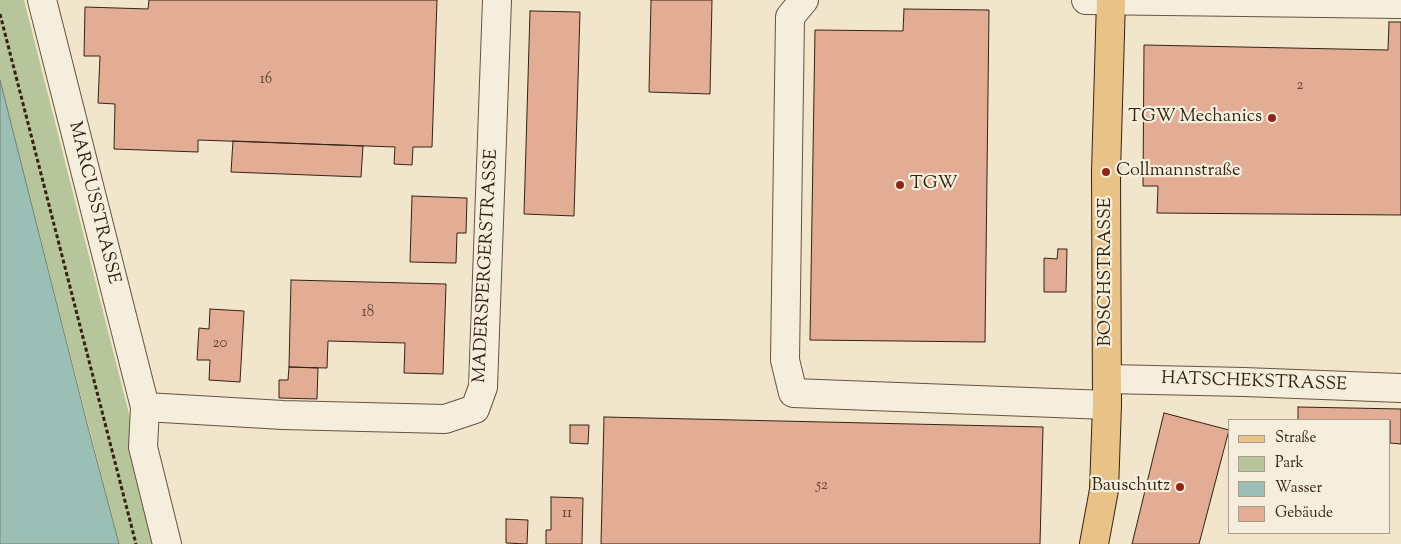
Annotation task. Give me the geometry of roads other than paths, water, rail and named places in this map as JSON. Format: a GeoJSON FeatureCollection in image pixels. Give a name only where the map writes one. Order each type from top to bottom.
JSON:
{"type":"FeatureCollection","features":[{"type":"Feature","properties":{"kind":"main road","name":"BOSCHSTRASSE"},"geometry":{"type":"LineString","coordinates":[[1094,544],[1104,490],[1107,392],[1106,172],[1110,0]]}},
{"type":"Feature","properties":{"kind":"street","name":"MARCUSSTRASSE"},"geometry":{"type":"LineString","coordinates":[[42,0],[145,407],[143,446],[167,544]]}},
{"type":"Feature","properties":{"kind":"street","name":"MADERSPERGERSTRASSE"},"geometry":{"type":"LineString","coordinates":[[145,407],[282,415],[445,419],[475,409],[482,386],[498,0]]}},
{"type":"Feature","properties":{"kind":"street"},"geometry":{"type":"LineString","coordinates":[[804,0],[790,17],[785,360],[793,393],[1107,392]]}},
{"type":"Feature","properties":{"kind":"street"},"geometry":{"type":"LineString","coordinates":[[1086,0],[1401,4]]}},
{"type":"Feature","properties":{"kind":"street","name":"HATSCHEKSTRASSE"},"geometry":{"type":"LineString","coordinates":[[1107,392],[1244,382],[1401,388]]}},
{"type":"Feature","properties":{"kind":"water"},"geometry":{"type":"Polygon","coordinates":[[[0,80],[89,431],[119,544],[0,544],[0,80]]]}},
{"type":"Feature","properties":{"kind":"place","name":"TGW Mechanics"},"geometry":{"type":"Point","coordinates":[1272,118]}},
{"type":"Feature","properties":{"kind":"place","name":"Collmannstraße"},"geometry":{"type":"Point","coordinates":[1106,172]}},
{"type":"Feature","properties":{"kind":"place","name":"TGW"},"geometry":{"type":"Point","coordinates":[900,185]}},
{"type":"Feature","properties":{"kind":"place","name":"Bauschutz"},"geometry":{"type":"Point","coordinates":[1180,487]}}]}
